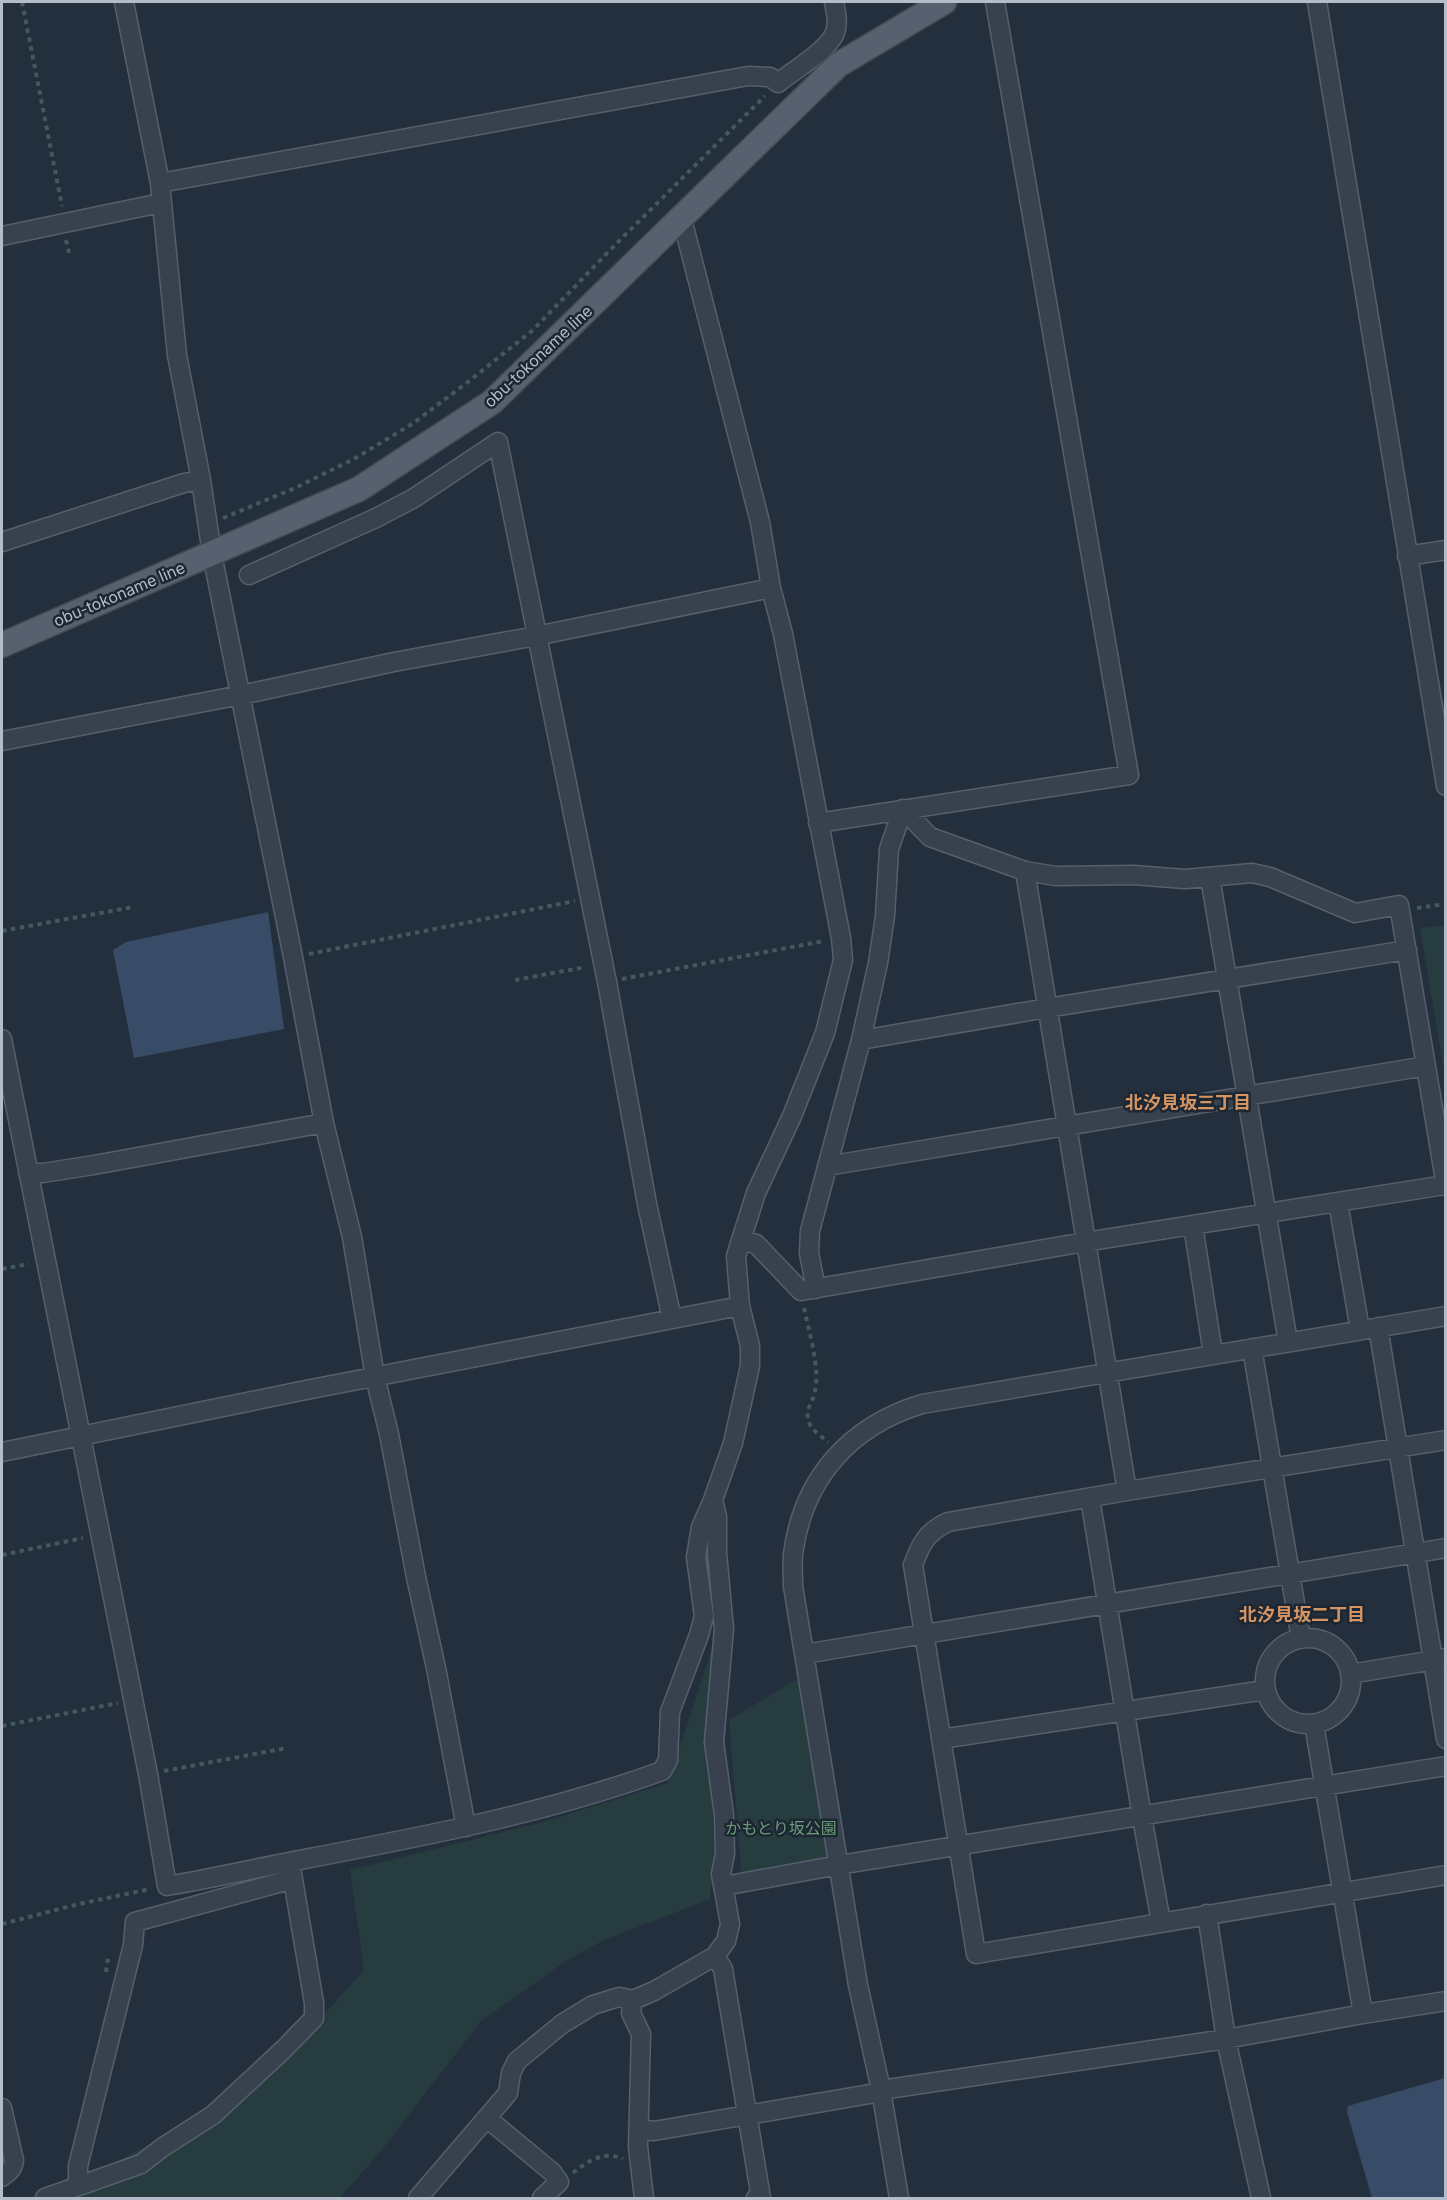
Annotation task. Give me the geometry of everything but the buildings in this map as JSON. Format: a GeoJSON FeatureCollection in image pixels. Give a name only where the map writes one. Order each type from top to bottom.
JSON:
{"type":"FeatureCollection","features":[{"type":"Feature","properties":{"kind":"main road","name":"obu-tokoname line"},"geometry":{"type":"LineString","coordinates":[[2,645],[359,489],[492,402],[838,65],[944,2]]}},
{"type":"Feature","properties":{"kind":"street"},"geometry":{"type":"LineString","coordinates":[[124,2],[160,183],[177,355],[201,480],[212,554],[294,957],[324,1123],[352,1237],[375,1377],[436,1668],[466,1827]]}},
{"type":"Feature","properties":{"kind":"street"},"geometry":{"type":"LineString","coordinates":[[160,183],[748,76],[770,77],[778,82],[827,45],[834,34],[837,23],[834,2]]}},
{"type":"Feature","properties":{"kind":"street"},"geometry":{"type":"LineString","coordinates":[[818,823],[1129,775],[995,2]]}},
{"type":"Feature","properties":{"kind":"street"},"geometry":{"type":"LineString","coordinates":[[1317,2],[1446,786]]}},
{"type":"Feature","properties":{"kind":"street"},"geometry":{"type":"LineString","coordinates":[[2,236],[161,203]]}},
{"type":"Feature","properties":{"kind":"street"},"geometry":{"type":"LineString","coordinates":[[78,2185],[78,2166],[133,1945],[135,1922],[360,1850],[539,1810],[650,1776],[662,1771],[668,1760],[670,1712],[704,1616],[696,1557],[701,1527],[733,1443],[750,1366],[750,1347],[740,1306],[736,1256],[756,1193],[792,1116],[825,1033],[843,960],[841,938],[783,634],[771,588],[760,522],[682,219]]}},
{"type":"Feature","properties":{"kind":"street"},"geometry":{"type":"LineString","coordinates":[[249,575],[386,513],[464,467],[498,442],[605,973],[647,1204],[672,1319]]}},
{"type":"Feature","properties":{"kind":"street"},"geometry":{"type":"LineString","coordinates":[[2,542],[184,483],[201,480]]}},
{"type":"Feature","properties":{"kind":"street"},"geometry":{"type":"LineString","coordinates":[[1407,556],[1446,550]]}},
{"type":"Feature","properties":{"kind":"street"},"geometry":{"type":"LineString","coordinates":[[2,741],[771,588]]}},
{"type":"Feature","properties":{"kind":"street"},"geometry":{"type":"LineString","coordinates":[[808,1290],[1085,1242],[1445,1186],[1399,905],[1355,913],[1270,877],[1252,873],[1185,879],[1133,875],[1056,876],[1025,871],[930,837],[903,810]]}},
{"type":"Feature","properties":{"kind":"street"},"geometry":{"type":"LineString","coordinates":[[808,1290],[810,1231],[861,1040],[878,963],[885,916],[889,849],[903,810]]}},
{"type":"Feature","properties":{"kind":"street"},"geometry":{"type":"LineString","coordinates":[[1025,871],[1127,1491]]}},
{"type":"Feature","properties":{"kind":"street"},"geometry":{"type":"LineString","coordinates":[[1210,876],[1288,1342]]}},
{"type":"Feature","properties":{"kind":"street"},"geometry":{"type":"LineString","coordinates":[[861,1040],[1407,950]]}},
{"type":"Feature","properties":{"kind":"street"},"geometry":{"type":"LineString","coordinates":[[2,1039],[7,1095],[28,1173],[148,1774],[167,1886],[292,1871]]}},
{"type":"Feature","properties":{"kind":"street"},"geometry":{"type":"LineString","coordinates":[[827,1166],[1426,1066]]}},
{"type":"Feature","properties":{"kind":"street"},"geometry":{"type":"LineString","coordinates":[[28,1173],[43,1173],[94,1165],[324,1123]]}},
{"type":"Feature","properties":{"kind":"street"},"geometry":{"type":"LineString","coordinates":[[1338,1202],[1397,1448],[1415,1554],[1439,1659],[1446,1739]]}},
{"type":"Feature","properties":{"kind":"street"},"geometry":{"type":"LineString","coordinates":[[1193,1225],[1213,1354]]}},
{"type":"Feature","properties":{"kind":"street"},"geometry":{"type":"LineString","coordinates":[[741,1240],[756,1244],[808,1290]]}},
{"type":"Feature","properties":{"kind":"street"},"geometry":{"type":"LineString","coordinates":[[2,1452],[740,1306]]}},
{"type":"Feature","properties":{"kind":"street"},"geometry":{"type":"LineString","coordinates":[[899,2199],[881,2090],[858,1985],[793,1586],[793,1555],[806,1503],[820,1478],[840,1452],[874,1424],[896,1412],[922,1404],[1106,1371],[1446,1316]]}},
{"type":"Feature","properties":{"kind":"street"},"geometry":{"type":"LineString","coordinates":[[1252,1348],[1301,1639]]}},
{"type":"Feature","properties":{"kind":"street"},"geometry":{"type":"LineString","coordinates":[[1446,1440],[948,1522],[934,1529],[924,1540],[913,1564],[976,1954],[1446,1875]]}},
{"type":"Feature","properties":{"kind":"street"},"geometry":{"type":"LineString","coordinates":[[1090,1498],[1161,1922]]}},
{"type":"Feature","properties":{"kind":"street"},"geometry":{"type":"LineString","coordinates":[[418,2199],[508,2093],[511,2073],[517,2061],[527,2051],[561,2024],[593,2005],[619,1997],[633,2000],[654,1991],[715,1956],[726,1941],[730,1924],[722,1874],[725,1854],[724,1815],[714,1742],[724,1629],[717,1553],[717,1517],[713,1500]]}},
{"type":"Feature","properties":{"kind":"street"},"geometry":{"type":"LineString","coordinates":[[804,1654],[1446,1548]]}},
{"type":"Feature","properties":{"kind":"street"},"geometry":{"type":"LineString","coordinates":[[1301,1639],[1314,1639],[1327,1643],[1346,1661],[1350,1674],[1350,1688],[1346,1701],[1338,1712],[1327,1720],[1314,1724],[1301,1724],[1288,1720],[1270,1702],[1265,1690],[1267,1669],[1276,1652],[1288,1643],[1301,1639]]}},
{"type":"Feature","properties":{"kind":"street"},"geometry":{"type":"LineString","coordinates":[[1350,1674],[1439,1659]]}},
{"type":"Feature","properties":{"kind":"street"},"geometry":{"type":"LineString","coordinates":[[941,1739],[1265,1690]]}},
{"type":"Feature","properties":{"kind":"street"},"geometry":{"type":"LineString","coordinates":[[1314,1724],[1363,2014]]}},
{"type":"Feature","properties":{"kind":"street"},"geometry":{"type":"LineString","coordinates":[[724,1886],[839,1865],[1446,1766]]}},
{"type":"Feature","properties":{"kind":"street"},"geometry":{"type":"LineString","coordinates":[[45,2199],[78,2185],[141,2164],[213,2115],[314,2018],[314,2002],[292,1871]]}},
{"type":"Feature","properties":{"kind":"street"},"geometry":{"type":"LineString","coordinates":[[1207,1914],[1226,2039],[1260,2198]]}},
{"type":"Feature","properties":{"kind":"street"},"geometry":{"type":"LineString","coordinates":[[715,1956],[723,1970],[761,2198],[756,2199]]}},
{"type":"Feature","properties":{"kind":"street"},"geometry":{"type":"LineString","coordinates":[[633,2000],[631,2013],[640,2034],[639,2129],[644,2199]]}},
{"type":"Feature","properties":{"kind":"street"},"geometry":{"type":"LineString","coordinates":[[639,2129],[654,2131],[870,2094],[881,2090],[1226,2039],[1446,2001]]}},
{"type":"Feature","properties":{"kind":"street"},"geometry":{"type":"LineString","coordinates":[[2,2108],[14,2160],[13,2167],[2,2176]]}},
{"type":"Feature","properties":{"kind":"street"},"geometry":{"type":"LineString","coordinates":[[488,2119],[552,2172],[559,2182],[543,2199]]}},
{"type":"Feature","properties":{"kind":"path"},"geometry":{"type":"LineString","coordinates":[[22,2],[70,257]]}},
{"type":"Feature","properties":{"kind":"path"},"geometry":{"type":"LineString","coordinates":[[207,523],[226,518],[354,459],[412,424],[464,385],[533,330],[778,82]]}},
{"type":"Feature","properties":{"kind":"path"},"geometry":{"type":"LineString","coordinates":[[294,957],[590,898]]}},
{"type":"Feature","properties":{"kind":"path"},"geometry":{"type":"LineString","coordinates":[[1400,911],[1446,904]]}},
{"type":"Feature","properties":{"kind":"path"},"geometry":{"type":"LineString","coordinates":[[2,931],[133,907]]}},
{"type":"Feature","properties":{"kind":"path"},"geometry":{"type":"LineString","coordinates":[[515,980],[605,973],[841,938]]}},
{"type":"Feature","properties":{"kind":"path"},"geometry":{"type":"LineString","coordinates":[[2,1269],[45,1261]]}},
{"type":"Feature","properties":{"kind":"path"},"geometry":{"type":"LineString","coordinates":[[808,1290],[816,1370],[815,1391],[808,1406],[807,1417],[810,1426],[840,1452]]}},
{"type":"Feature","properties":{"kind":"path"},"geometry":{"type":"LineString","coordinates":[[2,1555],[99,1534]]}},
{"type":"Feature","properties":{"kind":"path"},"geometry":{"type":"LineString","coordinates":[[2,1726],[133,1700]]}},
{"type":"Feature","properties":{"kind":"path"},"geometry":{"type":"LineString","coordinates":[[148,1774],[287,1748]]}},
{"type":"Feature","properties":{"kind":"path"},"geometry":{"type":"LineString","coordinates":[[2,1924],[79,1904],[167,1886]]}},
{"type":"Feature","properties":{"kind":"path"},"geometry":{"type":"LineString","coordinates":[[559,2182],[567,2181],[569,2176],[582,2165],[608,2155],[640,2165]]}},
{"type":"Feature","properties":{"kind":"green space"},"geometry":{"type":"Polygon","coordinates":[[[1446,925],[1445,1076],[1420,928],[1446,925]]]}},
{"type":"Feature","properties":{"kind":"green space"},"geometry":{"type":"Polygon","coordinates":[[[714,1642],[707,1726],[715,1851],[710,1899],[602,1941],[566,1961],[481,2021],[385,2146],[340,2198],[48,2198],[214,2110],[317,2022],[364,1970],[350,1870],[543,1822],[668,1783],[714,1642]]]}},
{"type":"Feature","properties":{"kind":"green space","name":"かもとり坂公園"},"geometry":{"type":"Polygon","coordinates":[[[801,1677],[830,1863],[742,1880],[729,1720],[801,1677]]]}},
{"type":"Feature","properties":{"kind":"water"},"geometry":{"type":"Polygon","coordinates":[[[268,912],[284,1029],[134,1058],[113,950],[126,942],[268,912]]]}},
{"type":"Feature","properties":{"kind":"water"},"geometry":{"type":"Polygon","coordinates":[[[1445,2078],[1445,2198],[1372,2198],[1347,2112],[1348,2106],[1445,2078]]]}},
{"type":"Feature","properties":{"kind":"district","name":"北汐見坂三丁目"},"geometry":{"type":"Point","coordinates":[1188,1102]}},
{"type":"Feature","properties":{"kind":"district","name":"北汐見坂二丁目"},"geometry":{"type":"Point","coordinates":[1302,1614]}}]}
